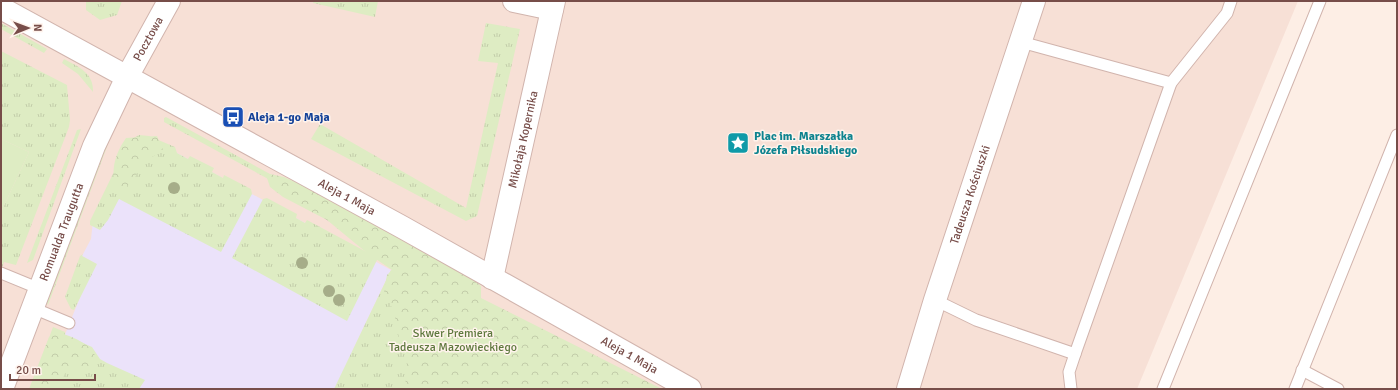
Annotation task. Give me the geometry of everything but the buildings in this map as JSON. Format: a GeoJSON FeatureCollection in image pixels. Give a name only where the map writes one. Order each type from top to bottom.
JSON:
{"type":"FeatureCollection","features":[{"type":"Feature","properties":{"kind":"street","name":"Pocztowa"},"geometry":{"type":"LineString","coordinates":[[127,76],[169,1]]}},
{"type":"Feature","properties":{"kind":"street"},"geometry":{"type":"LineString","coordinates":[[514,1],[553,5]]}},
{"type":"Feature","properties":{"kind":"street","name":"Tadeusza Kościuszki"},"geometry":{"type":"LineString","coordinates":[[908,389],[935,300],[1034,1]]}},
{"type":"Feature","properties":{"kind":"street","name":"Mikołaja Kopernika"},"geometry":{"type":"LineString","coordinates":[[492,278],[553,5]]}},
{"type":"Feature","properties":{"kind":"street","name":"Aleja 1 Maja"},"geometry":{"type":"LineString","coordinates":[[1,8],[127,76],[690,389]]}},
{"type":"Feature","properties":{"kind":"street","name":"Romualda Traugutta"},"geometry":{"type":"LineString","coordinates":[[2,389],[94,146],[127,76]]}},
{"type":"Feature","properties":{"kind":"lane"},"geometry":{"type":"LineString","coordinates":[[1071,389],[1069,372],[1172,83],[1227,13],[1231,1]]}},
{"type":"Feature","properties":{"kind":"lane"},"geometry":{"type":"LineString","coordinates":[[1163,389],[1320,1]]}},
{"type":"Feature","properties":{"kind":"lane"},"geometry":{"type":"LineString","coordinates":[[1021,42],[1172,83]]}},
{"type":"Feature","properties":{"kind":"lane"},"geometry":{"type":"LineString","coordinates":[[1295,389],[1397,135]]}},
{"type":"Feature","properties":{"kind":"lane"},"geometry":{"type":"LineString","coordinates":[[1,273],[69,323]]}},
{"type":"Feature","properties":{"kind":"lane"},"geometry":{"type":"LineString","coordinates":[[935,300],[976,320],[1076,354]]}},
{"type":"Feature","properties":{"kind":"lane"},"geometry":{"type":"LineString","coordinates":[[1302,370],[1338,389]]}},
{"type":"Feature","properties":{"kind":"shaded area"},"geometry":{"type":"Polygon","coordinates":[[[1,1],[1298,1],[1137,389],[1,389],[1,1]]]}},
{"type":"Feature","properties":{"kind":"shaded area"},"geometry":{"type":"Polygon","coordinates":[[[177,153],[391,270],[353,350],[406,389],[43,389],[83,290],[96,264],[82,256],[91,239],[93,221],[101,204],[177,153]]]}},
{"type":"Feature","properties":{"kind":"green space"},"geometry":{"type":"Polygon","coordinates":[[[122,1],[117,15],[100,20],[86,10],[86,2],[122,1]]]}},
{"type":"Feature","properties":{"kind":"green space"},"geometry":{"type":"Polygon","coordinates":[[[314,1],[378,1],[375,17],[313,3],[314,1]]]}},
{"type":"Feature","properties":{"kind":"green space"},"geometry":{"type":"Polygon","coordinates":[[[1,23],[47,49],[44,53],[1,29],[1,23]]]}},
{"type":"Feature","properties":{"kind":"green space"},"geometry":{"type":"Polygon","coordinates":[[[486,23],[520,29],[477,216],[466,221],[311,139],[320,124],[466,208],[498,63],[478,61],[486,23]]]}},
{"type":"Feature","properties":{"kind":"green space"},"geometry":{"type":"Polygon","coordinates":[[[1,51],[67,85],[70,120],[69,127],[16,265],[4,262],[1,271],[1,212],[29,152],[1,139],[1,51]]]}},
{"type":"Feature","properties":{"kind":"green space"},"geometry":{"type":"Polygon","coordinates":[[[64,59],[80,68],[88,75],[93,85],[93,92],[78,74],[62,63],[64,59]]]}},
{"type":"Feature","properties":{"kind":"green space"},"geometry":{"type":"Polygon","coordinates":[[[166,117],[378,233],[380,240],[164,122],[164,118],[166,117]]]}},
{"type":"Feature","properties":{"kind":"green space"},"geometry":{"type":"Polygon","coordinates":[[[81,129],[33,260],[27,263],[77,130],[81,129]]]}},
{"type":"Feature","properties":{"kind":"green space"},"geometry":{"type":"Polygon","coordinates":[[[139,135],[149,136],[175,147],[177,153],[188,159],[190,156],[214,168],[212,172],[223,178],[224,175],[251,189],[252,194],[221,252],[119,199],[108,220],[100,230],[90,225],[90,221],[129,141],[139,135]]]}},
{"type":"Feature","properties":{"kind":"green space"},"geometry":{"type":"Polygon","coordinates":[[[111,136],[48,305],[46,301],[107,137],[111,136]]]}},
{"type":"Feature","properties":{"kind":"green space"},"geometry":{"type":"Polygon","coordinates":[[[157,136],[163,150],[141,164],[135,177],[126,188],[116,186],[114,180],[115,161],[119,149],[126,138],[157,136]]]}},
{"type":"Feature","properties":{"kind":"green space"},"geometry":{"type":"Polygon","coordinates":[[[1,139],[29,152],[1,212],[1,139]]]}},
{"type":"Feature","properties":{"kind":"green space","name":"Skwer Premiera Tadeusza Mazowieckiego"},"geometry":{"type":"Polygon","coordinates":[[[270,174],[284,177],[323,194],[446,258],[481,286],[481,298],[662,389],[405,389],[407,359],[399,338],[394,312],[384,291],[387,275],[392,270],[367,253],[327,220],[283,197],[270,187],[267,178],[270,174]]]}},
{"type":"Feature","properties":{"kind":"green space"},"geometry":{"type":"Polygon","coordinates":[[[267,198],[297,214],[296,218],[305,223],[307,220],[378,258],[347,321],[232,258],[263,199],[267,198]]]}},
{"type":"Feature","properties":{"kind":"green space"},"geometry":{"type":"Polygon","coordinates":[[[83,254],[82,256],[97,264],[74,310],[71,309],[65,297],[80,256],[83,254]]]}},
{"type":"Feature","properties":{"kind":"green space"},"geometry":{"type":"Polygon","coordinates":[[[391,270],[460,301],[406,389],[334,389],[391,270]]]}},
{"type":"Feature","properties":{"kind":"green space"},"geometry":{"type":"Polygon","coordinates":[[[53,327],[65,332],[65,335],[92,347],[100,359],[145,380],[139,389],[30,389],[53,327]]]}},
{"type":"Feature","properties":{"kind":"green space"},"geometry":{"type":"Polygon","coordinates":[[[61,333],[82,342],[95,354],[97,360],[89,372],[79,368],[67,369],[58,389],[29,389],[49,337],[61,333]]]}},
{"type":"Feature","properties":{"kind":"place","name":"Aleja 1-go Maja"},"geometry":{"type":"Point","coordinates":[233,117]}},
{"type":"Feature","properties":{"kind":"place","name":"Plac im. Marszałka Józefa Piłsudskiego"},"geometry":{"type":"Point","coordinates":[738,143]}}]}
